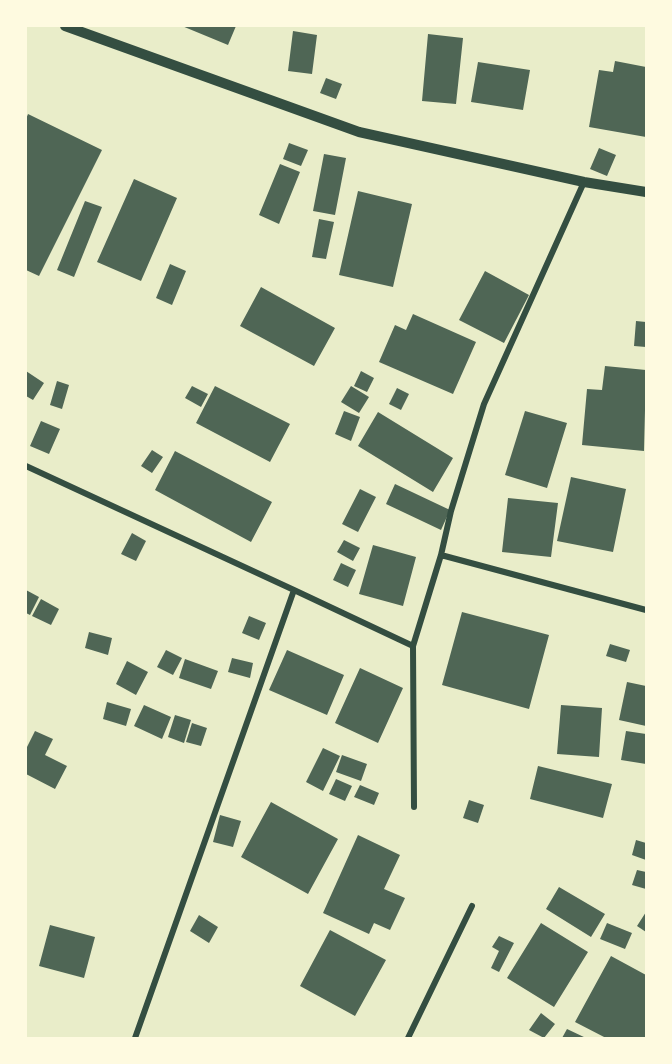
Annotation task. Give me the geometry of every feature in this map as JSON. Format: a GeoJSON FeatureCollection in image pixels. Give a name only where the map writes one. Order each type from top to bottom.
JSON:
{"type":"FeatureCollection","features":[{"type":"Feature","properties":{"kind":"street"},"geometry":{"type":"LineString","coordinates":[[65,26],[359,132],[584,182],[646,192]]}},
{"type":"Feature","properties":{"kind":"street"},"geometry":{"type":"LineString","coordinates":[[414,807],[412,646],[441,555],[451,511],[484,404],[584,182]]}},
{"type":"Feature","properties":{"kind":"street"},"geometry":{"type":"LineString","coordinates":[[26,466],[412,646]]}},
{"type":"Feature","properties":{"kind":"street"},"geometry":{"type":"LineString","coordinates":[[441,555],[646,610]]}},
{"type":"Feature","properties":{"kind":"street"},"geometry":{"type":"LineString","coordinates":[[135,1038],[294,590]]}},
{"type":"Feature","properties":{"kind":"street"},"geometry":{"type":"LineString","coordinates":[[408,1038],[472,906]]}},
{"type":"Feature","properties":{"kind":"building"},"geometry":{"type":"Polygon","coordinates":[[[182,26],[236,26],[228,45],[182,26]]]}},
{"type":"Feature","properties":{"kind":"building"},"geometry":{"type":"Polygon","coordinates":[[[293,31],[317,35],[312,74],[288,71],[293,31]]]}},
{"type":"Feature","properties":{"kind":"building"},"geometry":{"type":"Polygon","coordinates":[[[428,34],[463,38],[456,104],[422,101],[428,34]]]}},
{"type":"Feature","properties":{"kind":"building"},"geometry":{"type":"Polygon","coordinates":[[[615,61],[646,67],[646,137],[589,127],[599,70],[613,72],[615,61]]]}},
{"type":"Feature","properties":{"kind":"building"},"geometry":{"type":"Polygon","coordinates":[[[478,62],[530,70],[523,110],[471,102],[478,62]]]}},
{"type":"Feature","properties":{"kind":"building"},"geometry":{"type":"Polygon","coordinates":[[[326,78],[342,84],[336,99],[320,93],[326,78]]]}},
{"type":"Feature","properties":{"kind":"building"},"geometry":{"type":"Polygon","coordinates":[[[28,114],[102,150],[39,276],[26,270],[26,119],[28,114]]]}},
{"type":"Feature","properties":{"kind":"building"},"geometry":{"type":"Polygon","coordinates":[[[289,143],[308,150],[301,166],[283,159],[289,143]]]}},
{"type":"Feature","properties":{"kind":"building"},"geometry":{"type":"Polygon","coordinates":[[[599,148],[616,155],[607,176],[590,169],[599,148]]]}},
{"type":"Feature","properties":{"kind":"building"},"geometry":{"type":"Polygon","coordinates":[[[324,154],[346,158],[335,215],[313,211],[324,154]]]}},
{"type":"Feature","properties":{"kind":"building"},"geometry":{"type":"Polygon","coordinates":[[[280,164],[300,172],[279,224],[259,215],[280,164]]]}},
{"type":"Feature","properties":{"kind":"building"},"geometry":{"type":"Polygon","coordinates":[[[134,179],[177,198],[141,281],[97,262],[134,179]]]}},
{"type":"Feature","properties":{"kind":"building"},"geometry":{"type":"Polygon","coordinates":[[[358,191],[412,204],[393,287],[339,275],[358,191]]]}},
{"type":"Feature","properties":{"kind":"building"},"geometry":{"type":"Polygon","coordinates":[[[85,201],[102,207],[74,277],[57,270],[85,201]]]}},
{"type":"Feature","properties":{"kind":"building"},"geometry":{"type":"Polygon","coordinates":[[[319,219],[334,222],[326,259],[312,257],[319,219]]]}},
{"type":"Feature","properties":{"kind":"building"},"geometry":{"type":"Polygon","coordinates":[[[170,264],[186,271],[172,305],[156,298],[170,264]]]}},
{"type":"Feature","properties":{"kind":"building"},"geometry":{"type":"Polygon","coordinates":[[[485,271],[529,295],[504,343],[459,320],[485,271]]]}},
{"type":"Feature","properties":{"kind":"building"},"geometry":{"type":"Polygon","coordinates":[[[261,287],[335,328],[314,366],[240,326],[261,287]]]}},
{"type":"Feature","properties":{"kind":"building"},"geometry":{"type":"Polygon","coordinates":[[[413,314],[476,342],[453,394],[379,362],[395,325],[406,330],[413,314]]]}},
{"type":"Feature","properties":{"kind":"building"},"geometry":{"type":"Polygon","coordinates":[[[636,321],[646,322],[646,347],[634,346],[636,321]]]}},
{"type":"Feature","properties":{"kind":"building"},"geometry":{"type":"Polygon","coordinates":[[[605,366],[646,370],[644,451],[582,445],[587,389],[602,390],[605,366]]]}},
{"type":"Feature","properties":{"kind":"building"},"geometry":{"type":"Polygon","coordinates":[[[26,371],[44,383],[33,400],[26,396],[26,371]]]}},
{"type":"Feature","properties":{"kind":"building"},"geometry":{"type":"Polygon","coordinates":[[[361,371],[374,378],[367,392],[354,386],[361,371]]]}},
{"type":"Feature","properties":{"kind":"building"},"geometry":{"type":"Polygon","coordinates":[[[57,381],[69,385],[62,409],[50,405],[57,381]]]}},
{"type":"Feature","properties":{"kind":"building"},"geometry":{"type":"Polygon","coordinates":[[[192,386],[208,394],[201,407],[185,398],[192,386]]]}},
{"type":"Feature","properties":{"kind":"building"},"geometry":{"type":"Polygon","coordinates":[[[215,386],[290,424],[270,462],[196,423],[215,386]]]}},
{"type":"Feature","properties":{"kind":"building"},"geometry":{"type":"Polygon","coordinates":[[[351,386],[369,397],[359,413],[341,402],[351,386]]]}},
{"type":"Feature","properties":{"kind":"building"},"geometry":{"type":"Polygon","coordinates":[[[397,388],[409,394],[401,410],[389,404],[397,388]]]}},
{"type":"Feature","properties":{"kind":"building"},"geometry":{"type":"Polygon","coordinates":[[[344,411],[360,417],[351,441],[335,434],[344,411]]]}},
{"type":"Feature","properties":{"kind":"building"},"geometry":{"type":"Polygon","coordinates":[[[525,411],[567,423],[547,488],[505,475],[525,411]]]}},
{"type":"Feature","properties":{"kind":"building"},"geometry":{"type":"Polygon","coordinates":[[[378,412],[453,458],[433,492],[358,446],[378,412]]]}},
{"type":"Feature","properties":{"kind":"building"},"geometry":{"type":"Polygon","coordinates":[[[41,421],[60,429],[49,454],[30,446],[41,421]]]}},
{"type":"Feature","properties":{"kind":"building"},"geometry":{"type":"Polygon","coordinates":[[[152,450],[163,457],[152,473],[141,466],[152,450]]]}},
{"type":"Feature","properties":{"kind":"building"},"geometry":{"type":"Polygon","coordinates":[[[175,451],[272,502],[251,542],[155,490],[175,451]]]}},
{"type":"Feature","properties":{"kind":"building"},"geometry":{"type":"Polygon","coordinates":[[[571,477],[626,489],[613,552],[557,541],[571,477]]]}},
{"type":"Feature","properties":{"kind":"building"},"geometry":{"type":"Polygon","coordinates":[[[395,484],[450,510],[441,530],[386,504],[395,484]]]}},
{"type":"Feature","properties":{"kind":"building"},"geometry":{"type":"Polygon","coordinates":[[[360,489],[376,497],[358,532],[342,524],[360,489]]]}},
{"type":"Feature","properties":{"kind":"building"},"geometry":{"type":"Polygon","coordinates":[[[508,498],[558,503],[551,557],[502,552],[508,498]]]}},
{"type":"Feature","properties":{"kind":"building"},"geometry":{"type":"Polygon","coordinates":[[[132,533],[146,541],[136,561],[121,554],[132,533]]]}},
{"type":"Feature","properties":{"kind":"building"},"geometry":{"type":"Polygon","coordinates":[[[344,540],[360,548],[353,561],[337,552],[344,540]]]}},
{"type":"Feature","properties":{"kind":"building"},"geometry":{"type":"Polygon","coordinates":[[[373,545],[416,557],[403,606],[359,594],[373,545]]]}},
{"type":"Feature","properties":{"kind":"building"},"geometry":{"type":"Polygon","coordinates":[[[341,563],[356,570],[348,587],[333,580],[341,563]]]}},
{"type":"Feature","properties":{"kind":"building"},"geometry":{"type":"Polygon","coordinates":[[[26,590],[39,597],[30,615],[26,613],[26,590]]]}},
{"type":"Feature","properties":{"kind":"building"},"geometry":{"type":"Polygon","coordinates":[[[41,599],[59,609],[51,625],[32,616],[41,599]]]}},
{"type":"Feature","properties":{"kind":"building"},"geometry":{"type":"Polygon","coordinates":[[[462,612],[549,635],[529,709],[442,685],[462,612]]]}},
{"type":"Feature","properties":{"kind":"building"},"geometry":{"type":"Polygon","coordinates":[[[249,616],[266,623],[259,640],[242,633],[249,616]]]}},
{"type":"Feature","properties":{"kind":"building"},"geometry":{"type":"Polygon","coordinates":[[[89,632],[112,638],[108,655],[85,648],[89,632]]]}},
{"type":"Feature","properties":{"kind":"building"},"geometry":{"type":"Polygon","coordinates":[[[610,644],[630,650],[626,662],[606,656],[610,644]]]}},
{"type":"Feature","properties":{"kind":"building"},"geometry":{"type":"Polygon","coordinates":[[[166,650],[182,658],[173,675],[157,667],[166,650]]]}},
{"type":"Feature","properties":{"kind":"building"},"geometry":{"type":"Polygon","coordinates":[[[287,650],[344,675],[327,715],[269,690],[287,650]]]}},
{"type":"Feature","properties":{"kind":"building"},"geometry":{"type":"Polygon","coordinates":[[[232,658],[253,663],[250,678],[228,672],[232,658]]]}},
{"type":"Feature","properties":{"kind":"building"},"geometry":{"type":"Polygon","coordinates":[[[185,659],[218,671],[211,689],[179,678],[185,659]]]}},
{"type":"Feature","properties":{"kind":"building"},"geometry":{"type":"Polygon","coordinates":[[[127,661],[148,672],[136,695],[116,684],[127,661]]]}},
{"type":"Feature","properties":{"kind":"building"},"geometry":{"type":"Polygon","coordinates":[[[360,668],[403,688],[378,743],[335,723],[360,668]]]}},
{"type":"Feature","properties":{"kind":"building"},"geometry":{"type":"Polygon","coordinates":[[[627,682],[646,686],[646,726],[619,720],[627,682]]]}},
{"type":"Feature","properties":{"kind":"building"},"geometry":{"type":"Polygon","coordinates":[[[107,702],[131,709],[126,726],[103,719],[107,702]]]}},
{"type":"Feature","properties":{"kind":"building"},"geometry":{"type":"Polygon","coordinates":[[[144,705],[171,717],[162,739],[134,726],[144,705]]]}},
{"type":"Feature","properties":{"kind":"building"},"geometry":{"type":"Polygon","coordinates":[[[561,705],[602,708],[599,757],[557,754],[561,705]]]}},
{"type":"Feature","properties":{"kind":"building"},"geometry":{"type":"Polygon","coordinates":[[[175,715],[191,720],[184,743],[168,737],[175,715]]]}},
{"type":"Feature","properties":{"kind":"building"},"geometry":{"type":"Polygon","coordinates":[[[192,723],[207,728],[201,746],[186,742],[192,723]]]}},
{"type":"Feature","properties":{"kind":"building"},"geometry":{"type":"Polygon","coordinates":[[[35,731],[53,739],[45,755],[67,766],[55,789],[26,774],[26,749],[35,731]]]}},
{"type":"Feature","properties":{"kind":"building"},"geometry":{"type":"Polygon","coordinates":[[[626,731],[646,734],[646,764],[621,760],[626,731]]]}},
{"type":"Feature","properties":{"kind":"building"},"geometry":{"type":"Polygon","coordinates":[[[323,748],[340,756],[323,791],[306,782],[323,748]]]}},
{"type":"Feature","properties":{"kind":"building"},"geometry":{"type":"Polygon","coordinates":[[[342,755],[367,764],[361,781],[336,772],[342,755]]]}},
{"type":"Feature","properties":{"kind":"building"},"geometry":{"type":"Polygon","coordinates":[[[538,766],[612,784],[603,818],[530,799],[538,766]]]}},
{"type":"Feature","properties":{"kind":"building"},"geometry":{"type":"Polygon","coordinates":[[[336,779],[352,786],[345,801],[329,794],[336,779]]]}},
{"type":"Feature","properties":{"kind":"building"},"geometry":{"type":"Polygon","coordinates":[[[360,785],[379,793],[374,805],[354,797],[360,785]]]}},
{"type":"Feature","properties":{"kind":"building"},"geometry":{"type":"Polygon","coordinates":[[[469,800],[484,805],[478,823],[463,818],[469,800]]]}},
{"type":"Feature","properties":{"kind":"building"},"geometry":{"type":"Polygon","coordinates":[[[271,802],[338,839],[308,894],[241,857],[271,802]]]}},
{"type":"Feature","properties":{"kind":"building"},"geometry":{"type":"Polygon","coordinates":[[[220,815],[241,821],[233,847],[213,842],[220,815]]]}},
{"type":"Feature","properties":{"kind":"building"},"geometry":{"type":"Polygon","coordinates":[[[358,835],[400,855],[384,889],[405,898],[390,930],[374,923],[369,934],[323,913],[358,835]]]}},
{"type":"Feature","properties":{"kind":"building"},"geometry":{"type":"Polygon","coordinates":[[[636,840],[646,843],[646,860],[632,855],[636,840]]]}},
{"type":"Feature","properties":{"kind":"building"},"geometry":{"type":"Polygon","coordinates":[[[637,870],[646,872],[646,889],[632,885],[637,870]]]}},
{"type":"Feature","properties":{"kind":"building"},"geometry":{"type":"Polygon","coordinates":[[[559,887],[605,914],[591,937],[546,909],[559,887]]]}},
{"type":"Feature","properties":{"kind":"building"},"geometry":{"type":"Polygon","coordinates":[[[646,912],[646,932],[637,926],[646,912]]]}},
{"type":"Feature","properties":{"kind":"building"},"geometry":{"type":"Polygon","coordinates":[[[199,915],[218,927],[209,943],[190,931],[199,915]]]}},
{"type":"Feature","properties":{"kind":"building"},"geometry":{"type":"Polygon","coordinates":[[[541,923],[588,952],[554,1007],[507,978],[541,923]]]}},
{"type":"Feature","properties":{"kind":"building"},"geometry":{"type":"Polygon","coordinates":[[[607,923],[632,933],[625,949],[600,939],[607,923]]]}},
{"type":"Feature","properties":{"kind":"building"},"geometry":{"type":"Polygon","coordinates":[[[50,925],[95,937],[84,978],[39,966],[50,925]]]}},
{"type":"Feature","properties":{"kind":"building"},"geometry":{"type":"Polygon","coordinates":[[[330,930],[386,960],[355,1016],[300,986],[330,930]]]}},
{"type":"Feature","properties":{"kind":"building"},"geometry":{"type":"Polygon","coordinates":[[[499,936],[514,943],[499,972],[491,968],[499,951],[492,947],[499,936]]]}},
{"type":"Feature","properties":{"kind":"building"},"geometry":{"type":"Polygon","coordinates":[[[611,956],[646,975],[646,1038],[606,1038],[575,1022],[611,956]]]}},
{"type":"Feature","properties":{"kind":"building"},"geometry":{"type":"Polygon","coordinates":[[[541,1013],[555,1024],[544,1038],[529,1030],[541,1013]]]}},
{"type":"Feature","properties":{"kind":"building"},"geometry":{"type":"Polygon","coordinates":[[[567,1029],[586,1038],[562,1038],[567,1029]]]}}]}
